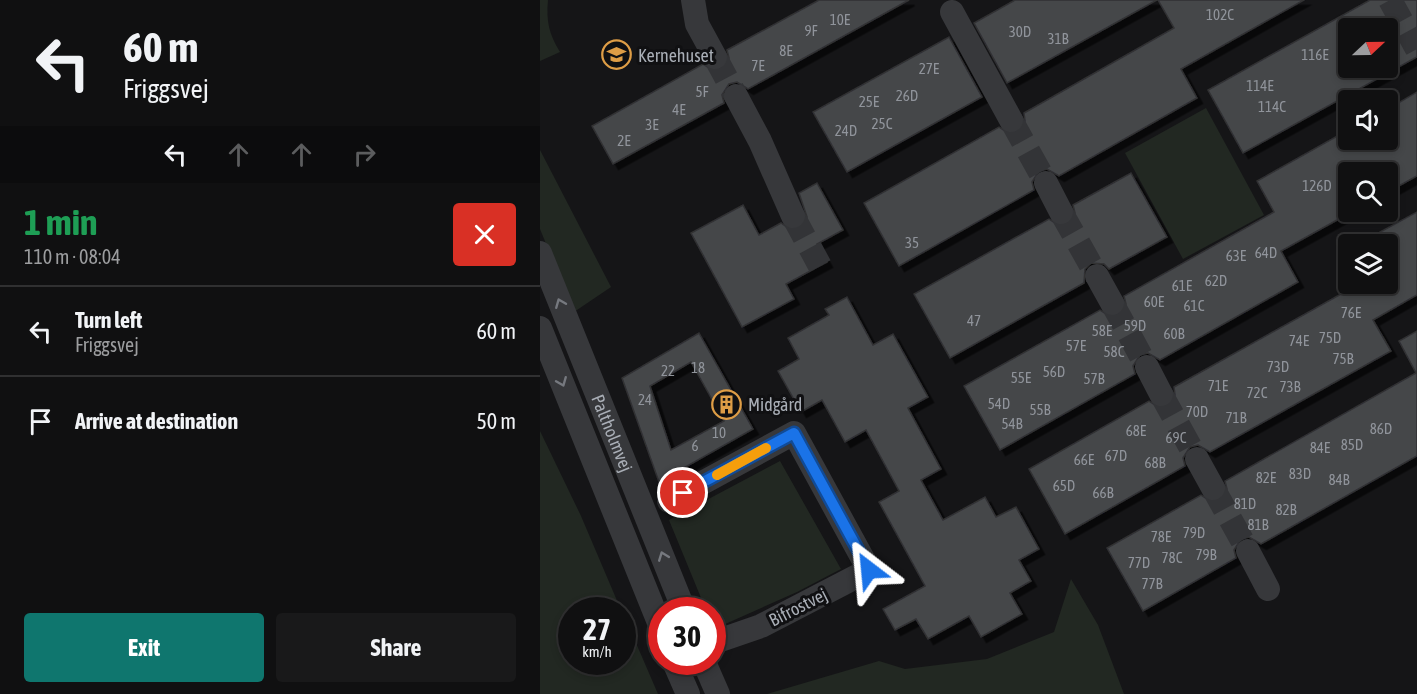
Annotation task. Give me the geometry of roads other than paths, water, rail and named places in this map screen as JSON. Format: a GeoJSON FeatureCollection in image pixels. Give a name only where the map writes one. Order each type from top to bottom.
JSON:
{"type":"FeatureCollection","features":[{"type":"Feature","properties":{"kind":"street"},"geometry":{"type":"LineString","coordinates":[[693,0],[697,24],[715,57]]}},
{"type":"Feature","properties":{"kind":"street"},"geometry":{"type":"LineString","coordinates":[[952,12],[1011,120]]}},
{"type":"Feature","properties":{"kind":"street"},"geometry":{"type":"LineString","coordinates":[[736,96],[760,141],[793,216]]}},
{"type":"Feature","properties":{"kind":"street"},"geometry":{"type":"LineString","coordinates":[[1046,183],[1061,212]]}},
{"type":"Feature","properties":{"kind":"street","name":"Paltholmvej"},"geometry":{"type":"LineString","coordinates":[[540,253],[679,597]]}},
{"type":"Feature","properties":{"kind":"street"},"geometry":{"type":"LineString","coordinates":[[1096,276],[1112,303]]}},
{"type":"Feature","properties":{"kind":"street","name":"Paltholmvej"},"geometry":{"type":"LineString","coordinates":[[540,328],[649,597]]}},
{"type":"Feature","properties":{"kind":"street"},"geometry":{"type":"LineString","coordinates":[[1147,368],[1161,394]]}},
{"type":"Feature","properties":{"kind":"street","name":"Bifrostvej"},"geometry":{"type":"LineString","coordinates":[[669,501],[794,433],[869,570],[761,626],[726,638]]}},
{"type":"Feature","properties":{"kind":"street"},"geometry":{"type":"LineString","coordinates":[[1197,459],[1213,488]]}},
{"type":"Feature","properties":{"kind":"street"},"geometry":{"type":"LineString","coordinates":[[1248,551],[1268,589]]}},
{"type":"Feature","properties":{"kind":"street"},"geometry":{"type":"LineString","coordinates":[[680,675],[688,694]]}},
{"type":"Feature","properties":{"kind":"street"},"geometry":{"type":"LineString","coordinates":[[710,675],[718,694]]}},
{"type":"Feature","properties":{"kind":"tunnel"},"geometry":{"type":"LineString","coordinates":[[1390,0],[1417,49]]}},
{"type":"Feature","properties":{"kind":"tunnel"},"geometry":{"type":"LineString","coordinates":[[715,57],[736,96]]}},
{"type":"Feature","properties":{"kind":"tunnel"},"geometry":{"type":"LineString","coordinates":[[1011,120],[1046,183]]}},
{"type":"Feature","properties":{"kind":"tunnel"},"geometry":{"type":"LineString","coordinates":[[1061,212],[1097,276]]}},
{"type":"Feature","properties":{"kind":"tunnel"},"geometry":{"type":"LineString","coordinates":[[793,216],[820,266]]}},
{"type":"Feature","properties":{"kind":"tunnel"},"geometry":{"type":"LineString","coordinates":[[1112,303],[1147,367]]}},
{"type":"Feature","properties":{"kind":"tunnel"},"geometry":{"type":"LineString","coordinates":[[1161,394],[1197,459]]}},
{"type":"Feature","properties":{"kind":"tunnel"},"geometry":{"type":"LineString","coordinates":[[1213,488],[1248,551]]}},
{"type":"Feature","properties":{"kind":"place","name":"Kernehuset"},"geometry":{"type":"Point","coordinates":[617,55]}},
{"type":"Feature","properties":{"kind":"place","name":"Midgård"},"geometry":{"type":"Point","coordinates":[727,404]}}]}
